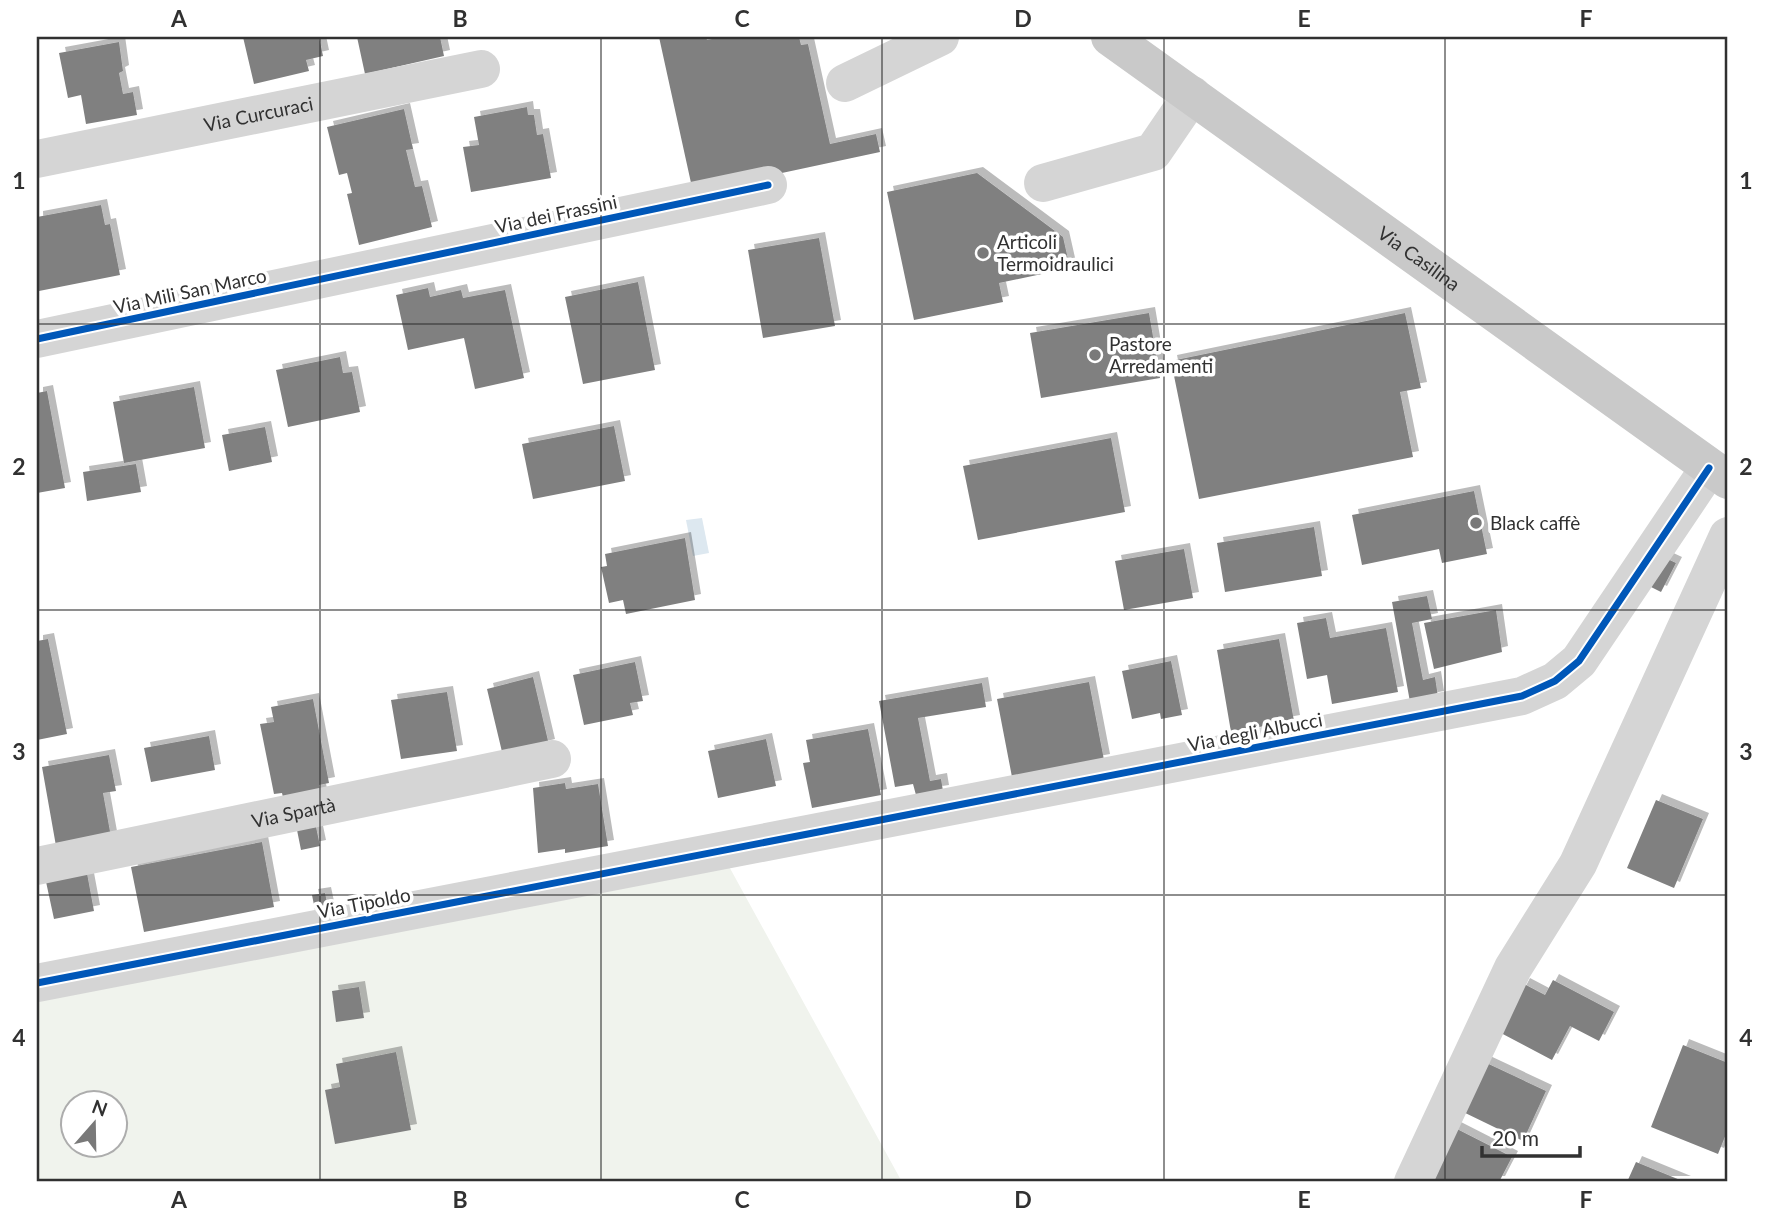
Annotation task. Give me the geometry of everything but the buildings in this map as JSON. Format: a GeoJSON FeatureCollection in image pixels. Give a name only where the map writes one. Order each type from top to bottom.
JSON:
{"type":"FeatureCollection","features":[{"type":"Feature","properties":{"kind":"main road","name":"Via Casilina"},"geometry":{"type":"LineString","coordinates":[[1110,37],[1718,474]]}},
{"type":"Feature","properties":{"kind":"street"},"geometry":{"type":"LineString","coordinates":[[845,83],[940,37]]}},
{"type":"Feature","properties":{"kind":"street","name":"Via Curcuraci"},"geometry":{"type":"LineString","coordinates":[[37,159],[481,69]]}},
{"type":"Feature","properties":{"kind":"street"},"geometry":{"type":"LineString","coordinates":[[1043,183],[1153,152],[1192,95]]}},
{"type":"Feature","properties":{"kind":"street","name":"Via dei Frassini"},"geometry":{"type":"LineString","coordinates":[[350,274],[768,185]]}},
{"type":"Feature","properties":{"kind":"street","name":"Via Mili San Marco"},"geometry":{"type":"LineString","coordinates":[[37,339],[350,274]]}},
{"type":"Feature","properties":{"kind":"street","name":"Via degli Albucci"},"geometry":{"type":"LineString","coordinates":[[698,854],[1532,692],[1565,675],[1579,661],[1718,474]]}},
{"type":"Feature","properties":{"kind":"street"},"geometry":{"type":"LineString","coordinates":[[1413,1182],[1513,968],[1578,864],[1728,536]]}},
{"type":"Feature","properties":{"kind":"street","name":"Via Spartà"},"geometry":{"type":"LineString","coordinates":[[37,866],[552,759]]}},
{"type":"Feature","properties":{"kind":"street","name":"Via Tipoldo"},"geometry":{"type":"LineString","coordinates":[[37,984],[698,854]]}},
{"type":"Feature","properties":{"kind":"shaded area"},"geometry":{"type":"Polygon","coordinates":[[[702,518],[709,553],[693,556],[686,520],[702,518]]]}},
{"type":"Feature","properties":{"kind":"shaded area"},"geometry":{"type":"Polygon","coordinates":[[[720,850],[902,1182],[37,1182],[37,983],[720,850]]]}},
{"type":"Feature","properties":{"kind":"cycle path"},"geometry":{"type":"LineString","coordinates":[[37,339],[768,185]]}},
{"type":"Feature","properties":{"kind":"cycle path"},"geometry":{"type":"LineString","coordinates":[[37,983],[1522,696],[1555,681],[1579,661],[1709,468]]}},
{"type":"Feature","properties":{"kind":"place","name":"Articoli Termoidraulici"},"geometry":{"type":"Point","coordinates":[983,253]}},
{"type":"Feature","properties":{"kind":"place","name":"Pastore Arredamenti"},"geometry":{"type":"Point","coordinates":[1095,355]}},
{"type":"Feature","properties":{"kind":"place","name":"Black caffè"},"geometry":{"type":"Point","coordinates":[1476,523]}}]}
